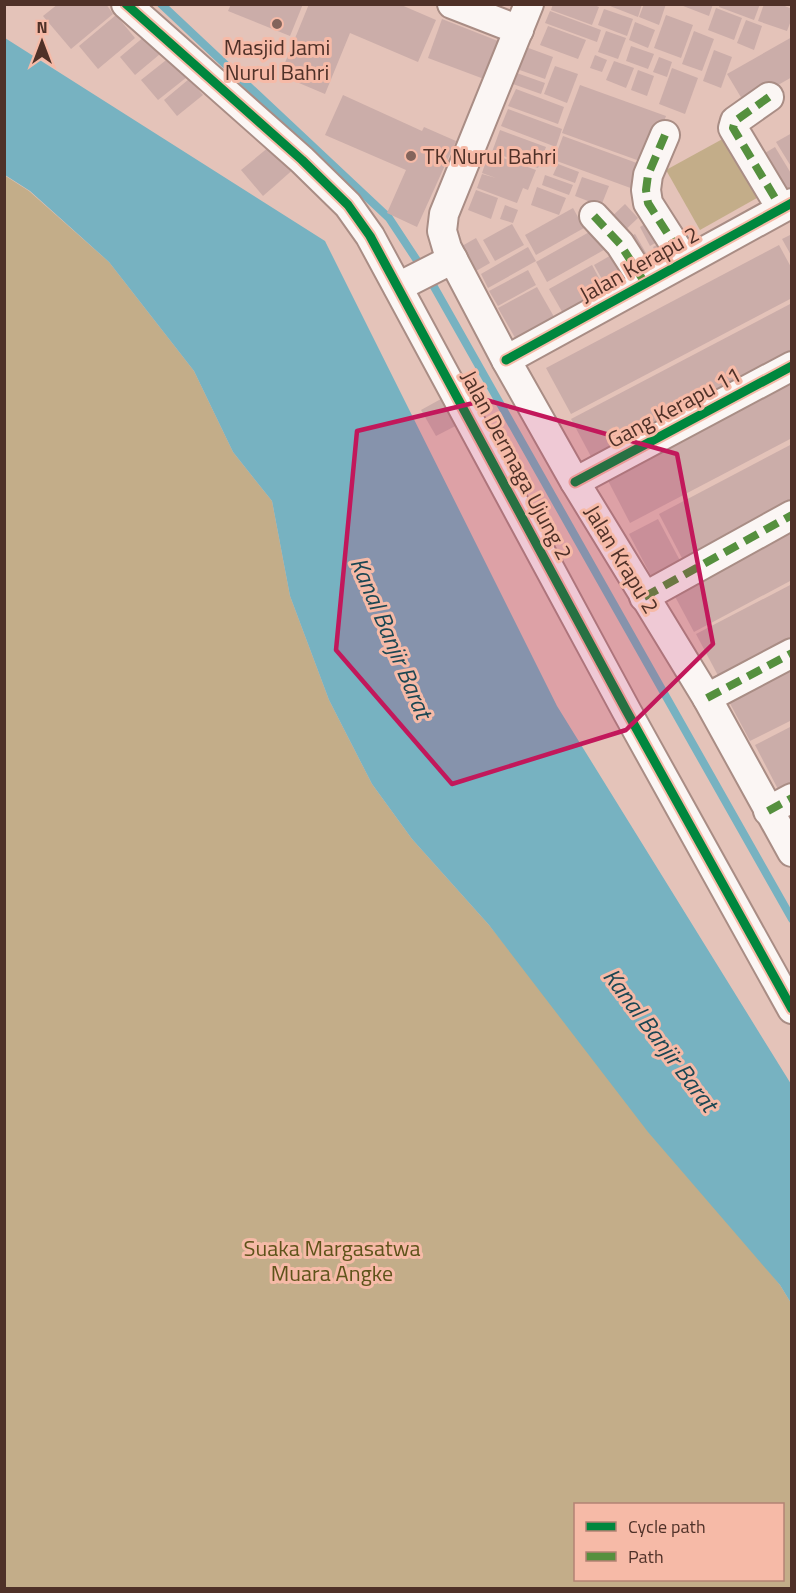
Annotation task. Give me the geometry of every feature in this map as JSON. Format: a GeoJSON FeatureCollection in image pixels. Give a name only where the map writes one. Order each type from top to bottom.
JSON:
{"type":"FeatureCollection","features":[{"type":"Feature","properties":{"kind":"street","name":"Jalan Dermaga Ujung 2"},"geometry":{"type":"LineString","coordinates":[[126,4],[302,160],[348,205],[370,236],[402,285],[626,710],[792,1009]]}},
{"type":"Feature","properties":{"kind":"street"},"geometry":{"type":"LineString","coordinates":[[452,4],[524,17]]}},
{"type":"Feature","properties":{"kind":"street","name":"Jalan Krapu 2"},"geometry":{"type":"LineString","coordinates":[[524,17],[444,214],[442,231],[449,262],[644,597],[706,698],[780,804],[792,852]]}},
{"type":"Feature","properties":{"kind":"street"},"geometry":{"type":"LineString","coordinates":[[769,97],[735,121],[733,128],[786,206]]}},
{"type":"Feature","properties":{"kind":"street"},"geometry":{"type":"LineString","coordinates":[[665,135],[648,175],[646,190],[648,203],[685,261]]}},
{"type":"Feature","properties":{"kind":"street","name":"Jalan Kerapu 2"},"geometry":{"type":"LineString","coordinates":[[506,360],[786,206]]}},
{"type":"Feature","properties":{"kind":"street"},"geometry":{"type":"LineString","coordinates":[[594,216],[620,243],[645,283]]}},
{"type":"Feature","properties":{"kind":"street"},"geometry":{"type":"LineString","coordinates":[[402,285],[449,262]]}},
{"type":"Feature","properties":{"kind":"street","name":"Gang Kerapu 11"},"geometry":{"type":"LineString","coordinates":[[575,482],[792,366]]}},
{"type":"Feature","properties":{"kind":"street"},"geometry":{"type":"LineString","coordinates":[[644,597],[792,515]]}},
{"type":"Feature","properties":{"kind":"street"},"geometry":{"type":"LineString","coordinates":[[706,698],[792,653]]}},
{"type":"Feature","properties":{"kind":"highlighted area"},"geometry":{"type":"Polygon","coordinates":[[[486,400],[677,454],[713,644],[626,730],[452,784],[336,650],[357,431],[486,400]]]}},
{"type":"Feature","properties":{"kind":"green space"},"geometry":{"type":"Polygon","coordinates":[[[728,136],[764,194],[700,230],[666,170],[728,136]]]}},
{"type":"Feature","properties":{"kind":"green space","name":"Suaka Margasatwa Muara Angke"},"geometry":{"type":"Polygon","coordinates":[[[4,175],[29,191],[109,262],[194,371],[233,452],[272,501],[290,596],[329,700],[372,784],[412,839],[489,925],[780,1285],[791,1303],[791,1588],[5,1588],[4,175]]]}},
{"type":"Feature","properties":{"kind":"water","name":"Kanal Banjir Barat"},"geometry":{"type":"Polygon","coordinates":[[[5,38],[325,241],[557,706],[791,1084],[791,1303],[780,1285],[648,1132],[489,925],[412,839],[372,784],[329,700],[290,596],[272,501],[233,452],[194,371],[109,262],[30,191],[5,175],[5,38]]]}},
{"type":"Feature","properties":{"kind":"building"},"geometry":{"type":"Polygon","coordinates":[[[58,4],[106,4],[113,14],[71,49],[43,16],[58,4]]]}},
{"type":"Feature","properties":{"kind":"building","name":"Masjid Jami Nurul Bahri"},"geometry":{"type":"Polygon","coordinates":[[[231,4],[303,4],[290,36],[228,11],[231,4]]]}},
{"type":"Feature","properties":{"kind":"building"},"geometry":{"type":"Polygon","coordinates":[[[309,4],[399,4],[436,20],[418,62],[350,33],[325,94],[280,75],[309,4]]]}},
{"type":"Feature","properties":{"kind":"building"},"geometry":{"type":"Polygon","coordinates":[[[553,4],[592,4],[599,7],[592,25],[551,10],[553,4]]]}},
{"type":"Feature","properties":{"kind":"building"},"geometry":{"type":"Polygon","coordinates":[[[605,4],[642,4],[638,17],[605,4]]]}},
{"type":"Feature","properties":{"kind":"building"},"geometry":{"type":"Polygon","coordinates":[[[644,4],[666,4],[659,25],[639,17],[644,4]]]}},
{"type":"Feature","properties":{"kind":"building"},"geometry":{"type":"Polygon","coordinates":[[[678,4],[713,4],[709,16],[678,4]]]}},
{"type":"Feature","properties":{"kind":"building"},"geometry":{"type":"Polygon","coordinates":[[[720,4],[760,4],[754,20],[719,7],[720,4]]]}},
{"type":"Feature","properties":{"kind":"building"},"geometry":{"type":"Polygon","coordinates":[[[764,4],[780,4],[792,9],[792,18],[787,31],[758,21],[764,4]]]}},
{"type":"Feature","properties":{"kind":"building"},"geometry":{"type":"Polygon","coordinates":[[[716,8],[742,18],[734,40],[708,30],[716,8]]]}},
{"type":"Feature","properties":{"kind":"building"},"geometry":{"type":"Polygon","coordinates":[[[604,9],[633,19],[627,36],[598,25],[604,9]]]}},
{"type":"Feature","properties":{"kind":"building"},"geometry":{"type":"Polygon","coordinates":[[[550,11],[601,30],[597,42],[545,23],[550,11]]]}},
{"type":"Feature","properties":{"kind":"building"},"geometry":{"type":"Polygon","coordinates":[[[116,15],[135,38],[98,69],[79,46],[116,15]]]}},
{"type":"Feature","properties":{"kind":"building"},"geometry":{"type":"Polygon","coordinates":[[[666,15],[693,25],[681,58],[654,48],[666,15]]]}},
{"type":"Feature","properties":{"kind":"building"},"geometry":{"type":"Polygon","coordinates":[[[442,19],[498,41],[484,79],[428,58],[442,19]]]}},
{"type":"Feature","properties":{"kind":"building"},"geometry":{"type":"Polygon","coordinates":[[[746,20],[762,26],[754,50],[737,43],[746,20]]]}},
{"type":"Feature","properties":{"kind":"building"},"geometry":{"type":"Polygon","coordinates":[[[635,22],[655,30],[648,48],[629,40],[635,22]]]}},
{"type":"Feature","properties":{"kind":"building"},"geometry":{"type":"Polygon","coordinates":[[[548,26],[586,40],[578,59],[540,45],[548,26]]]}},
{"type":"Feature","properties":{"kind":"building"},"geometry":{"type":"Polygon","coordinates":[[[606,31],[626,38],[618,59],[598,52],[606,31]]]}},
{"type":"Feature","properties":{"kind":"building"},"geometry":{"type":"Polygon","coordinates":[[[694,31],[714,39],[702,71],[682,64],[694,31]]]}},
{"type":"Feature","properties":{"kind":"building"},"geometry":{"type":"Polygon","coordinates":[[[145,36],[160,54],[135,75],[120,57],[145,36]]]}},
{"type":"Feature","properties":{"kind":"building"},"geometry":{"type":"Polygon","coordinates":[[[792,37],[792,77],[745,104],[727,74],[792,37]]]}},
{"type":"Feature","properties":{"kind":"building"},"geometry":{"type":"Polygon","coordinates":[[[523,46],[553,57],[545,79],[514,68],[523,46]]]}},
{"type":"Feature","properties":{"kind":"building"},"geometry":{"type":"Polygon","coordinates":[[[631,46],[654,54],[648,69],[626,61],[631,46]]]}},
{"type":"Feature","properties":{"kind":"building"},"geometry":{"type":"Polygon","coordinates":[[[714,50],[732,57],[721,88],[703,81],[714,50]]]}},
{"type":"Feature","properties":{"kind":"building"},"geometry":{"type":"Polygon","coordinates":[[[595,55],[607,60],[602,72],[590,68],[595,55]]]}},
{"type":"Feature","properties":{"kind":"building"},"geometry":{"type":"Polygon","coordinates":[[[170,57],[187,77],[158,100],[141,80],[170,57]]]}},
{"type":"Feature","properties":{"kind":"building"},"geometry":{"type":"Polygon","coordinates":[[[659,57],[672,62],[667,77],[653,72],[659,57]]]}},
{"type":"Feature","properties":{"kind":"building"},"geometry":{"type":"Polygon","coordinates":[[[614,61],[634,68],[626,88],[606,80],[614,61]]]}},
{"type":"Feature","properties":{"kind":"building"},"geometry":{"type":"Polygon","coordinates":[[[555,66],[578,74],[567,103],[544,94],[555,66]]]}},
{"type":"Feature","properties":{"kind":"building"},"geometry":{"type":"Polygon","coordinates":[[[672,68],[698,78],[685,114],[659,104],[672,68]]]}},
{"type":"Feature","properties":{"kind":"building"},"geometry":{"type":"Polygon","coordinates":[[[638,70],[654,76],[647,96],[631,90],[638,70]]]}},
{"type":"Feature","properties":{"kind":"building"},"geometry":{"type":"Polygon","coordinates":[[[511,71],[545,83],[541,94],[507,82],[511,71]]]}},
{"type":"Feature","properties":{"kind":"building"},"geometry":{"type":"Polygon","coordinates":[[[189,79],[203,95],[177,116],[164,100],[189,79]]]}},
{"type":"Feature","properties":{"kind":"building"},"geometry":{"type":"Polygon","coordinates":[[[580,85],[666,116],[648,164],[562,133],[580,85]]]}},
{"type":"Feature","properties":{"kind":"building"},"geometry":{"type":"Polygon","coordinates":[[[516,89],[564,107],[558,124],[508,106],[516,89]]]}},
{"type":"Feature","properties":{"kind":"building","name":"TK Nurul Bahri"},"geometry":{"type":"Polygon","coordinates":[[[343,95],[422,131],[424,127],[456,141],[417,227],[387,213],[406,170],[325,135],[343,95]]]}},
{"type":"Feature","properties":{"kind":"building"},"geometry":{"type":"Polygon","coordinates":[[[508,109],[562,129],[556,147],[501,126],[508,109]]]}},
{"type":"Feature","properties":{"kind":"building"},"geometry":{"type":"Polygon","coordinates":[[[500,130],[546,147],[538,168],[492,152],[500,130]]]}},
{"type":"Feature","properties":{"kind":"building"},"geometry":{"type":"Polygon","coordinates":[[[792,133],[792,168],[776,142],[792,133]]]}},
{"type":"Feature","properties":{"kind":"building"},"geometry":{"type":"Polygon","coordinates":[[[563,136],[645,166],[636,190],[554,160],[563,136]]]}},
{"type":"Feature","properties":{"kind":"building"},"geometry":{"type":"Polygon","coordinates":[[[275,142],[296,167],[263,196],[241,170],[275,142]]]}},
{"type":"Feature","properties":{"kind":"building"},"geometry":{"type":"Polygon","coordinates":[[[775,147],[792,175],[792,189],[780,195],[758,157],[775,147]]]}},
{"type":"Feature","properties":{"kind":"building"},"geometry":{"type":"Polygon","coordinates":[[[489,153],[536,170],[528,190],[523,188],[517,203],[477,188],[482,174],[496,178],[482,173],[489,153]]]}},
{"type":"Feature","properties":{"kind":"building"},"geometry":{"type":"Polygon","coordinates":[[[558,164],[579,172],[575,183],[553,175],[558,164]]]}},
{"type":"Feature","properties":{"kind":"building"},"geometry":{"type":"Polygon","coordinates":[[[545,175],[573,185],[569,195],[542,185],[545,175]]]}},
{"type":"Feature","properties":{"kind":"building"},"geometry":{"type":"Polygon","coordinates":[[[582,177],[609,186],[601,206],[575,196],[582,177]]]}},
{"type":"Feature","properties":{"kind":"building"},"geometry":{"type":"Polygon","coordinates":[[[537,187],[566,198],[559,215],[531,205],[537,187]]]}},
{"type":"Feature","properties":{"kind":"building"},"geometry":{"type":"Polygon","coordinates":[[[476,190],[498,198],[491,219],[468,210],[476,190]]]}},
{"type":"Feature","properties":{"kind":"building"},"geometry":{"type":"Polygon","coordinates":[[[625,204],[638,218],[620,235],[606,222],[625,204]]]}},
{"type":"Feature","properties":{"kind":"building"},"geometry":{"type":"Polygon","coordinates":[[[505,205],[518,210],[513,223],[500,219],[505,205]]]}},
{"type":"Feature","properties":{"kind":"building"},"geometry":{"type":"Polygon","coordinates":[[[573,208],[584,228],[536,255],[525,235],[573,208]]]}},
{"type":"Feature","properties":{"kind":"building"},"geometry":{"type":"Polygon","coordinates":[[[655,218],[666,237],[650,246],[640,227],[655,218]]]}},
{"type":"Feature","properties":{"kind":"building"},"geometry":{"type":"Polygon","coordinates":[[[512,224],[524,245],[495,261],[483,240],[512,224]]]}},
{"type":"Feature","properties":{"kind":"building"},"geometry":{"type":"Polygon","coordinates":[[[600,226],[611,246],[547,282],[536,262],[600,226]]]}},
{"type":"Feature","properties":{"kind":"building"},"geometry":{"type":"Polygon","coordinates":[[[635,234],[653,265],[642,271],[624,240],[635,234]]]}},
{"type":"Feature","properties":{"kind":"building"},"geometry":{"type":"Polygon","coordinates":[[[792,234],[792,257],[782,239],[792,234]]]}},
{"type":"Feature","properties":{"kind":"building"},"geometry":{"type":"Polygon","coordinates":[[[476,238],[490,263],[476,271],[462,246],[476,238]]]}},
{"type":"Feature","properties":{"kind":"building"},"geometry":{"type":"Polygon","coordinates":[[[669,238],[677,253],[661,263],[653,247],[669,238]]]}},
{"type":"Feature","properties":{"kind":"building"},"geometry":{"type":"Polygon","coordinates":[[[779,245],[792,269],[792,298],[571,414],[546,368],[779,245]]]}},
{"type":"Feature","properties":{"kind":"building"},"geometry":{"type":"Polygon","coordinates":[[[528,247],[536,261],[488,288],[481,274],[528,247]]]}},
{"type":"Feature","properties":{"kind":"building"},"geometry":{"type":"Polygon","coordinates":[[[620,250],[633,273],[607,288],[594,265],[620,250]]]}},
{"type":"Feature","properties":{"kind":"building"},"geometry":{"type":"Polygon","coordinates":[[[592,265],[606,291],[564,315],[549,289],[592,265]]]}},
{"type":"Feature","properties":{"kind":"building"},"geometry":{"type":"Polygon","coordinates":[[[528,270],[536,285],[498,306],[489,291],[528,270]]]}},
{"type":"Feature","properties":{"kind":"building"},"geometry":{"type":"Polygon","coordinates":[[[537,287],[557,322],[518,343],[498,308],[537,287]]]}},
{"type":"Feature","properties":{"kind":"building"},"geometry":{"type":"Polygon","coordinates":[[[792,303],[792,364],[596,466],[571,419],[792,303]]]}},
{"type":"Feature","properties":{"kind":"building"},"geometry":{"type":"Polygon","coordinates":[[[792,374],[792,438],[630,523],[604,473],[792,374]]]}},
{"type":"Feature","properties":{"kind":"building"},"geometry":{"type":"Polygon","coordinates":[[[450,394],[465,421],[436,436],[421,410],[450,394]]]}},
{"type":"Feature","properties":{"kind":"building"},"geometry":{"type":"Polygon","coordinates":[[[792,444],[792,506],[684,562],[659,514],[792,444]]]}},
{"type":"Feature","properties":{"kind":"building"},"geometry":{"type":"Polygon","coordinates":[[[658,519],[686,572],[657,587],[629,534],[658,519]]]}},
{"type":"Feature","properties":{"kind":"building"},"geometry":{"type":"Polygon","coordinates":[[[792,525],[792,580],[694,632],[671,589],[792,525]]]}},
{"type":"Feature","properties":{"kind":"building"},"geometry":{"type":"Polygon","coordinates":[[[792,584],[792,649],[723,685],[696,634],[792,584]]]}},
{"type":"Feature","properties":{"kind":"building"},"geometry":{"type":"Polygon","coordinates":[[[792,659],[792,720],[750,741],[725,694],[792,659]]]}},
{"type":"Feature","properties":{"kind":"building"},"geometry":{"type":"Polygon","coordinates":[[[792,726],[792,787],[780,793],[755,745],[792,726]]]}},
{"type":"Feature","properties":{"kind":"waterway"},"geometry":{"type":"LineString","coordinates":[[161,4],[389,218],[422,268]]}},
{"type":"Feature","properties":{"kind":"waterway"},"geometry":{"type":"LineString","coordinates":[[429,278],[792,919]]}},
{"type":"Feature","properties":{"kind":"marked path"},"geometry":{"type":"LineString","coordinates":[[769,97],[735,121],[733,128],[781,208]]}},
{"type":"Feature","properties":{"kind":"marked path"},"geometry":{"type":"LineString","coordinates":[[665,135],[648,175],[646,190],[648,203],[685,261]]}},
{"type":"Feature","properties":{"kind":"marked path"},"geometry":{"type":"LineString","coordinates":[[594,216],[620,244],[645,283]]}},
{"type":"Feature","properties":{"kind":"marked path"},"geometry":{"type":"LineString","coordinates":[[644,597],[792,515]]}},
{"type":"Feature","properties":{"kind":"marked path"},"geometry":{"type":"LineString","coordinates":[[707,698],[792,653]]}},
{"type":"Feature","properties":{"kind":"marked path"},"geometry":{"type":"LineString","coordinates":[[768,811],[792,798]]}},
{"type":"Feature","properties":{"kind":"cycle path"},"geometry":{"type":"LineString","coordinates":[[126,4],[302,160],[348,205],[370,236],[626,710],[792,1009]]}},
{"type":"Feature","properties":{"kind":"cycle path"},"geometry":{"type":"LineString","coordinates":[[506,360],[792,203]]}},
{"type":"Feature","properties":{"kind":"cycle path"},"geometry":{"type":"LineString","coordinates":[[575,482],[792,366]]}},
{"type":"Feature","properties":{"kind":"place","name":"Masjid Jami Nurul Bahri"},"geometry":{"type":"Point","coordinates":[277,24]}},
{"type":"Feature","properties":{"kind":"place","name":"TK Nurul Bahri"},"geometry":{"type":"Point","coordinates":[411,156]}}]}
